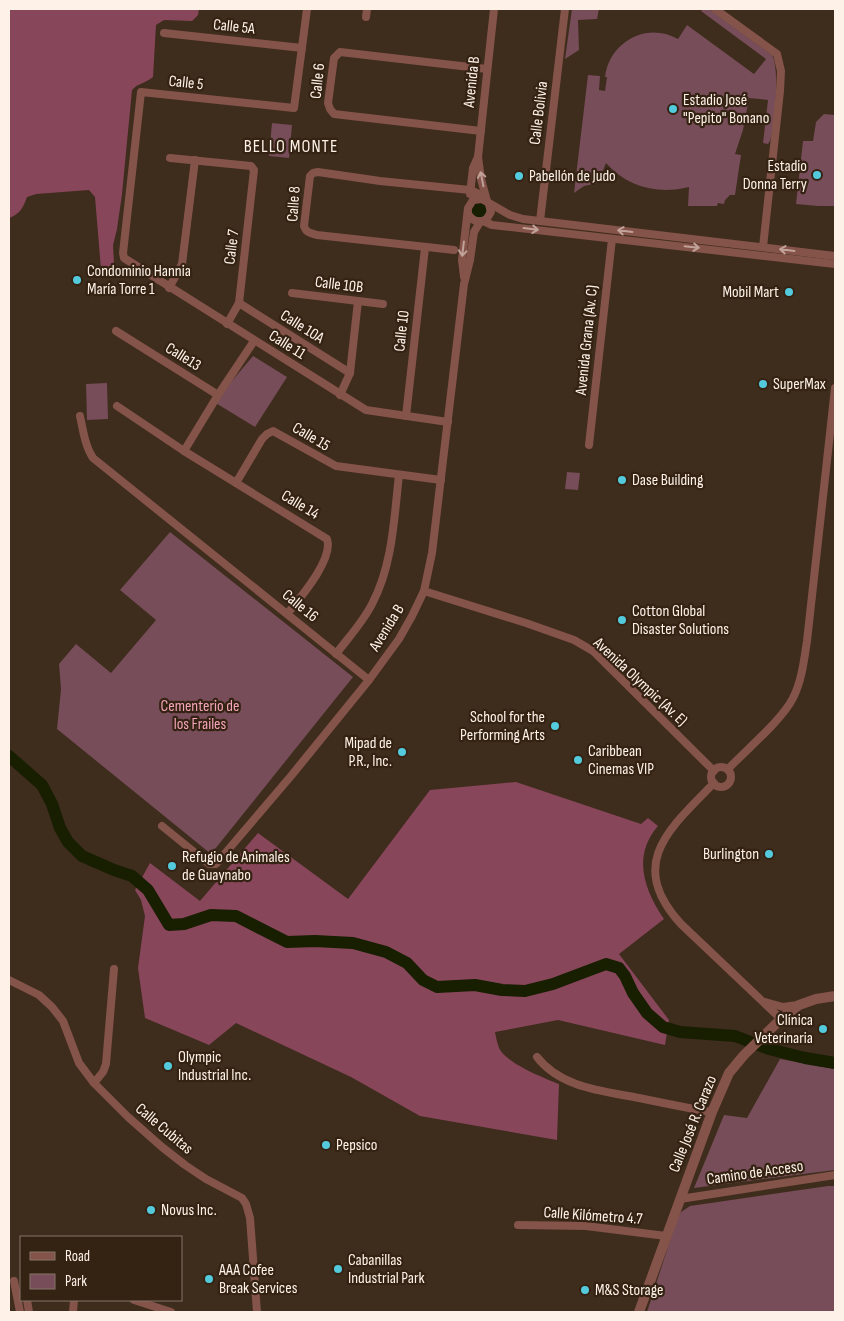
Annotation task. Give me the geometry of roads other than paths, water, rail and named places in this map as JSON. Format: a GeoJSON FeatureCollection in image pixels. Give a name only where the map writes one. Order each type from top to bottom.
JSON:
{"type":"FeatureCollection","features":[{"type":"Feature","properties":{"kind":"street","name":"Calle 5"},"geometry":{"type":"LineString","coordinates":[[124,258],[123,253],[141,92],[294,108],[307,9]]}},
{"type":"Feature","properties":{"kind":"street","name":"Avenida B"},"geometry":{"type":"LineString","coordinates":[[486,201],[478,157],[494,9]]}},
{"type":"Feature","properties":{"kind":"street","name":"Calle Bolivia"},"geometry":{"type":"LineString","coordinates":[[540,221],[565,9]]}},
{"type":"Feature","properties":{"kind":"street"},"geometry":{"type":"LineString","coordinates":[[715,9],[775,52],[781,66],[763,247]]}},
{"type":"Feature","properties":{"kind":"street","name":"Calle 5A"},"geometry":{"type":"LineString","coordinates":[[164,33],[302,48]]}},
{"type":"Feature","properties":{"kind":"street","name":"Calle 6"},"geometry":{"type":"LineString","coordinates":[[480,131],[334,114],[328,103],[334,58],[340,52],[487,69]]}},
{"type":"Feature","properties":{"kind":"street","name":"Avenida B"},"geometry":{"type":"LineString","coordinates":[[469,205],[473,168],[478,157]]}},
{"type":"Feature","properties":{"kind":"street"},"geometry":{"type":"LineString","coordinates":[[169,288],[182,264],[195,160],[170,158]]}},
{"type":"Feature","properties":{"kind":"street","name":"Calle 7"},"geometry":{"type":"LineString","coordinates":[[195,160],[251,166],[254,170],[239,303],[227,324]]}},
{"type":"Feature","properties":{"kind":"street","name":"Calle 8"},"geometry":{"type":"LineString","coordinates":[[454,250],[309,233],[305,230],[304,226],[310,176],[318,172],[380,181],[470,190]]}},
{"type":"Feature","properties":{"kind":"street"},"geometry":{"type":"LineString","coordinates":[[470,190],[518,218],[835,256]]}},
{"type":"Feature","properties":{"kind":"street"},"geometry":{"type":"LineString","coordinates":[[486,201],[476,199],[469,205],[468,214],[472,219],[492,225],[835,264]]}},
{"type":"Feature","properties":{"kind":"street"},"geometry":{"type":"LineString","coordinates":[[482,222],[488,218],[491,212],[486,201]]}},
{"type":"Feature","properties":{"kind":"street","name":"Avenida B"},"geometry":{"type":"LineString","coordinates":[[464,284],[462,260],[468,214]]}},
{"type":"Feature","properties":{"kind":"street","name":"Avenida B"},"geometry":{"type":"LineString","coordinates":[[162,826],[210,864],[216,864],[369,680],[399,639],[412,616],[424,591],[432,553],[464,284],[474,232],[482,222]]}},
{"type":"Feature","properties":{"kind":"street","name":"Avenida Grana (Av. C)"},"geometry":{"type":"LineString","coordinates":[[589,445],[612,239]]}},
{"type":"Feature","properties":{"kind":"street","name":"Calle 10"},"geometry":{"type":"LineString","coordinates":[[406,416],[425,248]]}},
{"type":"Feature","properties":{"kind":"street","name":"Calle 11"},"geometry":{"type":"LineString","coordinates":[[124,258],[366,410],[448,422]]}},
{"type":"Feature","properties":{"kind":"street","name":"Calle 10B"},"geometry":{"type":"LineString","coordinates":[[292,293],[383,304]]}},
{"type":"Feature","properties":{"kind":"street"},"geometry":{"type":"LineString","coordinates":[[340,395],[350,373],[358,301]]}},
{"type":"Feature","properties":{"kind":"street","name":"Calle 10A"},"geometry":{"type":"LineString","coordinates":[[239,303],[350,373]]}},
{"type":"Feature","properties":{"kind":"street","name":"Calle13"},"geometry":{"type":"LineString","coordinates":[[116,331],[218,395]]}},
{"type":"Feature","properties":{"kind":"street"},"geometry":{"type":"LineString","coordinates":[[184,451],[254,341]]}},
{"type":"Feature","properties":{"kind":"street"},"geometry":{"type":"LineString","coordinates":[[728,769],[781,715],[793,699],[801,677],[807,641],[835,388]]}},
{"type":"Feature","properties":{"kind":"street","name":"Calle 14"},"geometry":{"type":"LineString","coordinates":[[117,406],[184,451],[327,539],[323,563],[316,576],[288,614]]}},
{"type":"Feature","properties":{"kind":"street","name":"Calle 16"},"geometry":{"type":"LineString","coordinates":[[80,416],[84,437],[93,458],[369,680]]}},
{"type":"Feature","properties":{"kind":"street","name":"Calle 15"},"geometry":{"type":"LineString","coordinates":[[236,483],[262,439],[274,431],[329,464],[441,480]]}},
{"type":"Feature","properties":{"kind":"street"},"geometry":{"type":"LineString","coordinates":[[336,654],[372,604],[382,582],[390,549],[399,475]]}},
{"type":"Feature","properties":{"kind":"street","name":"Avenida Olympic (Av. E)"},"geometry":{"type":"LineString","coordinates":[[424,591],[574,640],[593,652],[714,771]]}},
{"type":"Feature","properties":{"kind":"street"},"geometry":{"type":"LineString","coordinates":[[714,783],[712,778],[714,771],[720,767],[728,769]]}},
{"type":"Feature","properties":{"kind":"street"},"geometry":{"type":"LineString","coordinates":[[714,783],[722,786],[728,784],[731,776],[728,769]]}},
{"type":"Feature","properties":{"kind":"street"},"geometry":{"type":"LineString","coordinates":[[714,783],[673,826],[659,846],[656,855],[655,871],[658,887],[673,915],[781,1019]]}},
{"type":"Feature","properties":{"kind":"street"},"geometry":{"type":"LineString","coordinates":[[94,1083],[103,1072],[106,1064],[114,969]]}},
{"type":"Feature","properties":{"kind":"street","name":"Calle Cubitas"},"geometry":{"type":"LineString","coordinates":[[9,980],[39,995],[52,1007],[63,1021],[79,1063],[94,1083],[128,1117],[162,1148],[206,1179],[242,1198],[246,1203],[250,1218],[257,1312]]}},
{"type":"Feature","properties":{"kind":"street","name":"Calle José R. Carazo"},"geometry":{"type":"LineString","coordinates":[[639,1312],[712,1112],[729,1073],[744,1055],[781,1019],[799,1005],[816,999],[835,996]]}},
{"type":"Feature","properties":{"kind":"street"},"geometry":{"type":"LineString","coordinates":[[763,1002],[783,1007],[799,1005]]}},
{"type":"Feature","properties":{"kind":"street"},"geometry":{"type":"LineString","coordinates":[[537,1058],[544,1066],[558,1076],[589,1089],[712,1112]]}},
{"type":"Feature","properties":{"kind":"street","name":"Camino de Acceso"},"geometry":{"type":"LineString","coordinates":[[680,1198],[835,1176]]}},
{"type":"Feature","properties":{"kind":"street","name":"Calle Kilómetro 4.7"},"geometry":{"type":"LineString","coordinates":[[518,1225],[586,1226],[666,1236]]}},
{"type":"Feature","properties":{"kind":"street"},"geometry":{"type":"LineString","coordinates":[[15,1281],[20,1312]]}},
{"type":"Feature","properties":{"kind":"street"},"geometry":{"type":"LineString","coordinates":[[137,1301],[171,1312]]}},
{"type":"Feature","properties":{"kind":"waterway"},"geometry":{"type":"LineString","coordinates":[[9,756],[42,785],[68,842],[82,856],[132,876],[148,890],[169,925],[184,924],[211,915],[236,916],[287,942],[353,943],[386,952],[407,963],[423,980],[437,987],[475,985],[502,990],[525,991],[553,984],[606,964],[619,968],[647,1013],[663,1027],[680,1032],[735,1036],[769,1049],[835,1063]]}},
{"type":"Feature","properties":{"kind":"place","name":"Estadio José \"Pepito\" Bonano"},"geometry":{"type":"Point","coordinates":[673,109]}},
{"type":"Feature","properties":{"kind":"place","name":"Estadio Donna Terry"},"geometry":{"type":"Point","coordinates":[817,175]}},
{"type":"Feature","properties":{"kind":"place","name":"Pabellón de Judo"},"geometry":{"type":"Point","coordinates":[519,176]}},
{"type":"Feature","properties":{"kind":"place","name":"Condominio Hannia María Torre 1"},"geometry":{"type":"Point","coordinates":[77,280]}},
{"type":"Feature","properties":{"kind":"place","name":"Mobil Mart"},"geometry":{"type":"Point","coordinates":[789,292]}},
{"type":"Feature","properties":{"kind":"place","name":"SuperMax"},"geometry":{"type":"Point","coordinates":[763,384]}},
{"type":"Feature","properties":{"kind":"place","name":"Dase Building"},"geometry":{"type":"Point","coordinates":[622,480]}},
{"type":"Feature","properties":{"kind":"place","name":"Cotton Global Disaster Solutions"},"geometry":{"type":"Point","coordinates":[622,620]}},
{"type":"Feature","properties":{"kind":"place","name":"School for the Performing Arts"},"geometry":{"type":"Point","coordinates":[555,726]}},
{"type":"Feature","properties":{"kind":"place","name":"Mipad de P.R., Inc."},"geometry":{"type":"Point","coordinates":[402,752]}},
{"type":"Feature","properties":{"kind":"place","name":"Caribbean Cinemas VIP"},"geometry":{"type":"Point","coordinates":[578,760]}},
{"type":"Feature","properties":{"kind":"place","name":"Burlington"},"geometry":{"type":"Point","coordinates":[769,854]}},
{"type":"Feature","properties":{"kind":"place","name":"Refugio de Animales de Guaynabo"},"geometry":{"type":"Point","coordinates":[172,866]}},
{"type":"Feature","properties":{"kind":"place","name":"Clínica Veterinaria"},"geometry":{"type":"Point","coordinates":[823,1029]}},
{"type":"Feature","properties":{"kind":"place","name":"Olympic Industrial Inc."},"geometry":{"type":"Point","coordinates":[168,1066]}},
{"type":"Feature","properties":{"kind":"place","name":"Pepsico"},"geometry":{"type":"Point","coordinates":[326,1145]}},
{"type":"Feature","properties":{"kind":"place","name":"Novus Inc."},"geometry":{"type":"Point","coordinates":[151,1210]}},
{"type":"Feature","properties":{"kind":"place","name":"Cabanillas Industrial Park"},"geometry":{"type":"Point","coordinates":[338,1269]}},
{"type":"Feature","properties":{"kind":"place","name":"AAA Cofee Break Services"},"geometry":{"type":"Point","coordinates":[209,1279]}},
{"type":"Feature","properties":{"kind":"place","name":"M&S Storage"},"geometry":{"type":"Point","coordinates":[585,1290]}},
{"type":"Feature","properties":{"kind":"district","name":"BELLO MONTE"},"geometry":{"type":"Point","coordinates":[291,146]}},
{"type":"Feature","properties":{"kind":"park label","name":"Cementerio de los Frailes"},"geometry":{"type":"Point","coordinates":[200,715]}}]}
